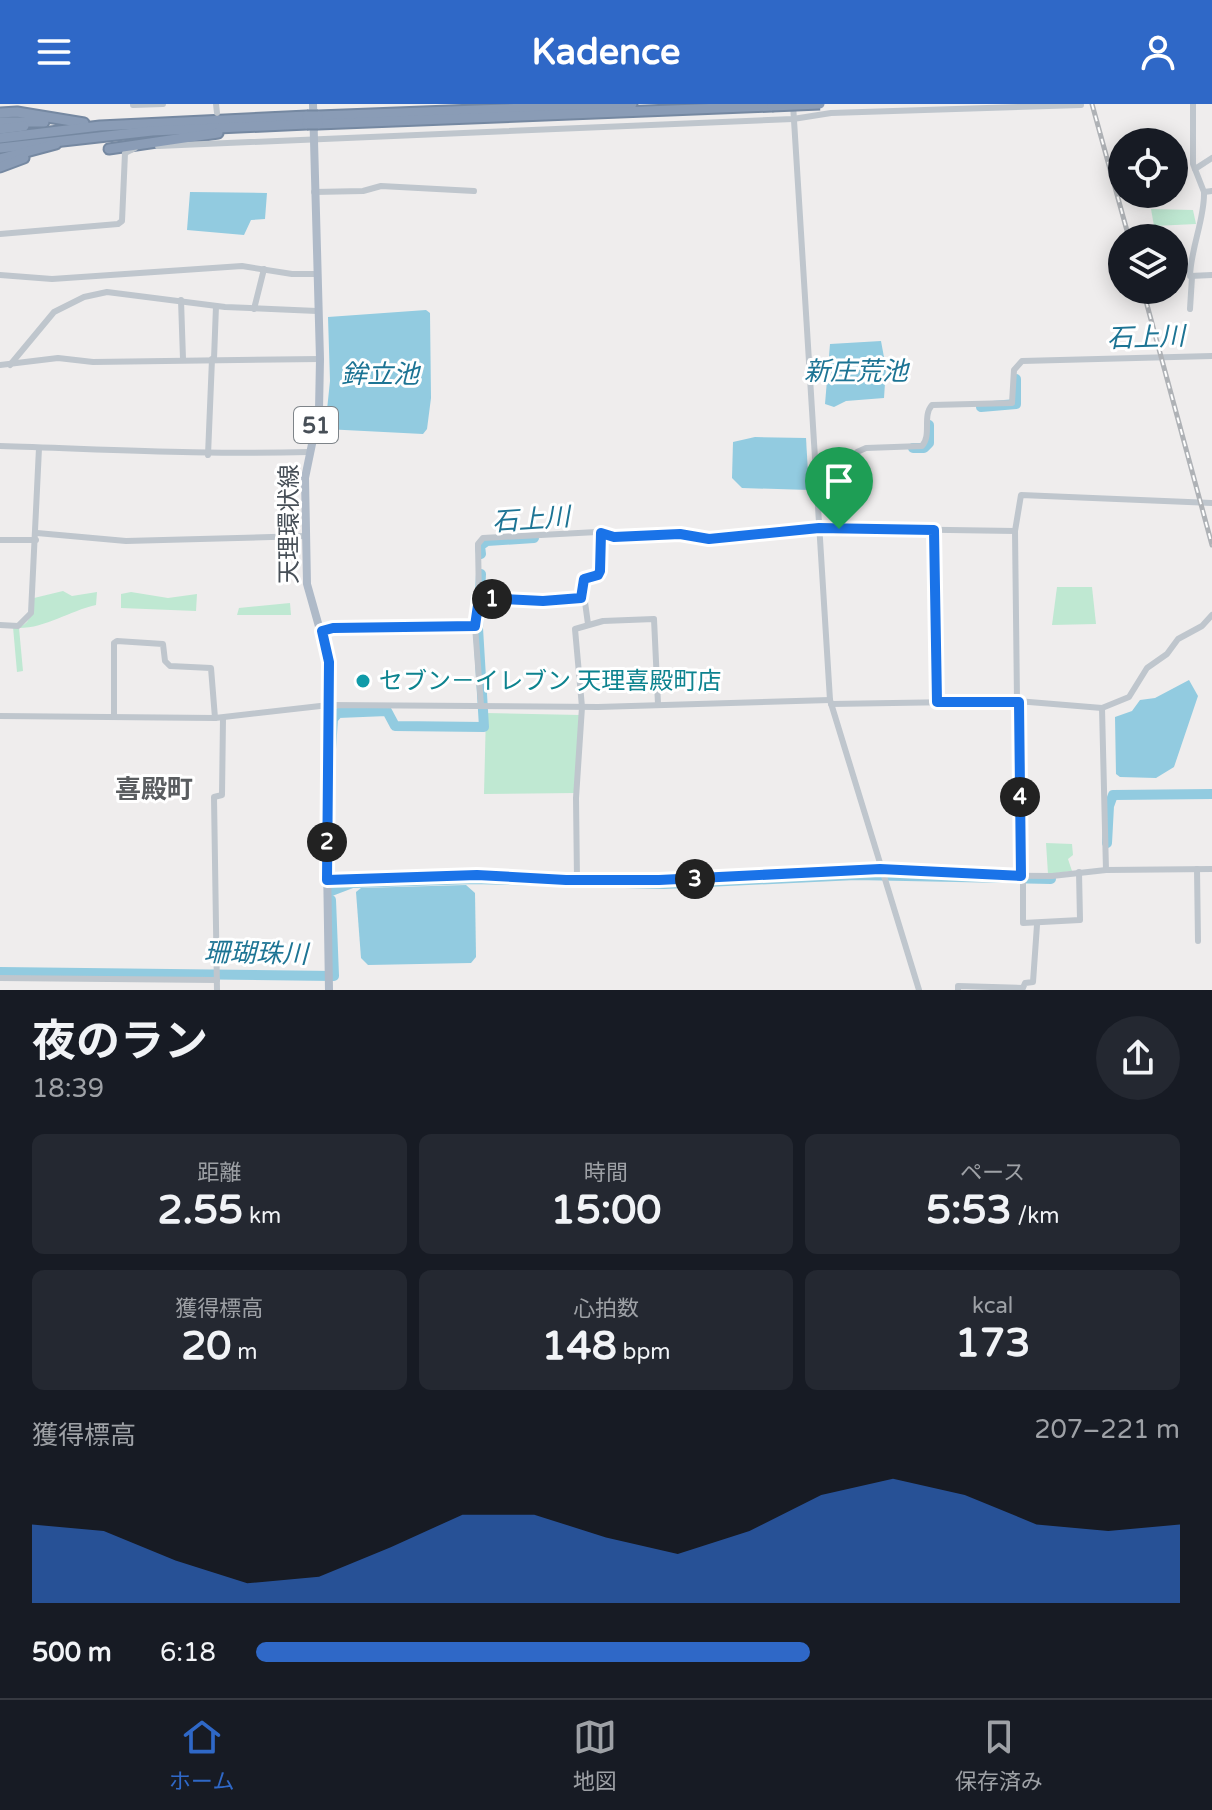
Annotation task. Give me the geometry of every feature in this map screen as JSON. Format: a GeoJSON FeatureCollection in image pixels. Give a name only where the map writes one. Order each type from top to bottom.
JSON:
{"type":"FeatureCollection","features":[{"type":"Feature","properties":{"kind":"highway"},"geometry":{"type":"LineString","coordinates":[[0,157],[83,137],[280,125],[312,120],[632,104]]}},
{"type":"Feature","properties":{"kind":"highway"},"geometry":{"type":"LineString","coordinates":[[0,125],[100,126],[820,104]]}},
{"type":"Feature","properties":{"kind":"highway"},"geometry":{"type":"LineString","coordinates":[[0,125],[100,126]]}},
{"type":"Feature","properties":{"kind":"highway"},"geometry":{"type":"LineString","coordinates":[[109,149],[273,129],[280,125]]}},
{"type":"Feature","properties":{"kind":"highway"},"geometry":{"type":"LineString","coordinates":[[0,157],[83,137]]}},
{"type":"Feature","properties":{"kind":"highway"},"geometry":{"type":"LineString","coordinates":[[0,157],[31,155],[54,145]]}},
{"type":"Feature","properties":{"kind":"main road","name":"天理環状線"},"geometry":{"type":"LineString","coordinates":[[313,104],[319,410],[305,478],[307,584],[329,662],[328,981]]}},
{"type":"Feature","properties":{"kind":"street"},"geometry":{"type":"LineString","coordinates":[[133,105],[163,104]]}},
{"type":"Feature","properties":{"kind":"street"},"geometry":{"type":"LineString","coordinates":[[216,104],[217,113]]}},
{"type":"Feature","properties":{"kind":"street"},"geometry":{"type":"LineString","coordinates":[[793,104],[831,702],[919,990]]}},
{"type":"Feature","properties":{"kind":"street"},"geometry":{"type":"LineString","coordinates":[[1190,309],[1191,253],[1201,218],[1204,192],[1195,169],[1193,104]]}},
{"type":"Feature","properties":{"kind":"street"},"geometry":{"type":"LineString","coordinates":[[0,234],[115,227],[122,221],[125,153],[137,148],[217,139],[313,138],[793,119],[831,113],[1081,105]]}},
{"type":"Feature","properties":{"kind":"street"},"geometry":{"type":"LineString","coordinates":[[1195,169],[1212,158]]}},
{"type":"Feature","properties":{"kind":"street"},"geometry":{"type":"LineString","coordinates":[[314,192],[363,191],[381,186],[474,191]]}},
{"type":"Feature","properties":{"kind":"street"},"geometry":{"type":"LineString","coordinates":[[1204,192],[1212,191]]}},
{"type":"Feature","properties":{"kind":"street"},"geometry":{"type":"LineString","coordinates":[[0,275],[52,279],[242,266],[316,274]]}},
{"type":"Feature","properties":{"kind":"street"},"geometry":{"type":"LineString","coordinates":[[254,309],[264,269]]}},
{"type":"Feature","properties":{"kind":"street"},"geometry":{"type":"LineString","coordinates":[[1192,277],[1212,275]]}},
{"type":"Feature","properties":{"kind":"street"},"geometry":{"type":"LineString","coordinates":[[10,365],[54,312],[84,297],[124,292],[216,306],[317,311]]}},
{"type":"Feature","properties":{"kind":"street"},"geometry":{"type":"LineString","coordinates":[[181,300],[183,359]]}},
{"type":"Feature","properties":{"kind":"street"},"geometry":{"type":"LineString","coordinates":[[208,455],[216,306]]}},
{"type":"Feature","properties":{"kind":"street"},"geometry":{"type":"LineString","coordinates":[[839,529],[839,502],[848,488],[857,452],[866,448],[922,446],[926,439],[928,410],[932,405],[1010,404],[1014,399],[1014,370],[1020,362],[1074,357],[1212,356]]}},
{"type":"Feature","properties":{"kind":"street"},"geometry":{"type":"LineString","coordinates":[[0,365],[58,358],[93,362],[320,359]]}},
{"type":"Feature","properties":{"kind":"street"},"geometry":{"type":"LineString","coordinates":[[0,446],[93,447],[208,455],[309,452]]}},
{"type":"Feature","properties":{"kind":"street"},"geometry":{"type":"LineString","coordinates":[[0,625],[18,626],[31,613],[39,448]]}},
{"type":"Feature","properties":{"kind":"street"},"geometry":{"type":"LineString","coordinates":[[1079,872],[1080,920],[1037,925],[1023,923],[1015,531],[1019,500],[1024,493],[1083,500],[1212,503]]}},
{"type":"Feature","properties":{"kind":"street"},"geometry":{"type":"LineString","coordinates":[[481,705],[475,626],[482,599],[478,544],[483,538],[680,534],[709,539],[819,528],[1015,531]]}},
{"type":"Feature","properties":{"kind":"street"},"geometry":{"type":"LineString","coordinates":[[934,530],[937,702]]}},
{"type":"Feature","properties":{"kind":"street"},"geometry":{"type":"LineString","coordinates":[[581,598],[584,579],[598,575],[600,571],[604,535]]}},
{"type":"Feature","properties":{"kind":"street"},"geometry":{"type":"LineString","coordinates":[[0,540],[37,537],[126,541],[306,536]]}},
{"type":"Feature","properties":{"kind":"street"},"geometry":{"type":"LineString","coordinates":[[482,599],[543,601],[581,598]]}},
{"type":"Feature","properties":{"kind":"street"},"geometry":{"type":"LineString","coordinates":[[581,598],[585,602],[588,624]]}},
{"type":"Feature","properties":{"kind":"street"},"geometry":{"type":"LineString","coordinates":[[0,716],[219,718],[329,705],[582,707],[1018,702],[1102,708],[1129,697],[1147,668],[1167,654],[1178,639],[1202,626],[1212,615]]}},
{"type":"Feature","properties":{"kind":"street"},"geometry":{"type":"LineString","coordinates":[[577,880],[576,798],[582,707],[575,629],[588,624],[654,619],[658,704]]}},
{"type":"Feature","properties":{"kind":"street"},"geometry":{"type":"LineString","coordinates":[[322,631],[333,628],[475,626]]}},
{"type":"Feature","properties":{"kind":"street"},"geometry":{"type":"LineString","coordinates":[[114,717],[117,641],[163,644],[165,661],[170,666],[211,668],[219,718],[222,795],[214,797],[217,990]]}},
{"type":"Feature","properties":{"kind":"street"},"geometry":{"type":"LineString","coordinates":[[1102,708],[1106,870]]}},
{"type":"Feature","properties":{"kind":"street"},"geometry":{"type":"LineString","coordinates":[[327,880],[477,875],[577,880],[784,876],[880,869],[1022,876],[1106,870],[1212,869]]}},
{"type":"Feature","properties":{"kind":"street"},"geometry":{"type":"LineString","coordinates":[[1197,869],[1198,941]]}},
{"type":"Feature","properties":{"kind":"street"},"geometry":{"type":"LineString","coordinates":[[958,990],[958,986],[1023,989],[1025,983],[1033,982],[1037,925]]}},
{"type":"Feature","properties":{"kind":"street"},"geometry":{"type":"LineString","coordinates":[[0,978],[217,976]]}},
{"type":"Feature","properties":{"kind":"green space"},"geometry":{"type":"Polygon","coordinates":[[[1151,209],[1193,210],[1196,224],[1188,224],[1154,224],[1151,209]]]}},
{"type":"Feature","properties":{"kind":"green space"},"geometry":{"type":"Polygon","coordinates":[[[1057,587],[1092,587],[1096,624],[1052,625],[1057,587]]]}},
{"type":"Feature","properties":{"kind":"green space"},"geometry":{"type":"Polygon","coordinates":[[[63,591],[72,596],[97,592],[96,605],[39,625],[19,628],[23,671],[17,672],[13,627],[27,622],[34,598],[63,591]]]}},
{"type":"Feature","properties":{"kind":"green space"},"geometry":{"type":"Polygon","coordinates":[[[131,592],[168,598],[197,594],[196,611],[121,608],[121,594],[131,592]]]}},
{"type":"Feature","properties":{"kind":"green space"},"geometry":{"type":"Polygon","coordinates":[[[290,603],[291,615],[237,615],[239,608],[290,603]]]}},
{"type":"Feature","properties":{"kind":"green space"},"geometry":{"type":"Polygon","coordinates":[[[486,713],[580,715],[576,793],[484,794],[486,713]]]}},
{"type":"Feature","properties":{"kind":"green space"},"geometry":{"type":"Polygon","coordinates":[[[1046,843],[1072,844],[1073,855],[1068,859],[1072,871],[1048,874],[1046,843]]]}},
{"type":"Feature","properties":{"kind":"water"},"geometry":{"type":"Polygon","coordinates":[[[190,192],[267,193],[265,219],[251,220],[244,235],[187,230],[190,192]]]}},
{"type":"Feature","properties":{"kind":"water","name":"鉾立池"},"geometry":{"type":"Polygon","coordinates":[[[426,310],[430,313],[431,398],[427,429],[423,434],[325,429],[330,381],[328,317],[426,310]]]}},
{"type":"Feature","properties":{"kind":"water","name":"新庄荒池"},"geometry":{"type":"Polygon","coordinates":[[[881,341],[886,368],[884,398],[846,401],[834,407],[825,404],[830,344],[881,341]]]}},
{"type":"Feature","properties":{"kind":"water"},"geometry":{"type":"Polygon","coordinates":[[[755,437],[806,438],[809,490],[742,488],[732,478],[733,442],[755,437]]]}},
{"type":"Feature","properties":{"kind":"water"},"geometry":{"type":"Polygon","coordinates":[[[1189,680],[1198,696],[1174,767],[1156,778],[1120,777],[1116,774],[1115,717],[1132,711],[1140,700],[1155,698],[1189,680]]]}},
{"type":"Feature","properties":{"kind":"water"},"geometry":{"type":"Polygon","coordinates":[[[466,885],[475,893],[476,957],[471,963],[368,965],[361,958],[356,892],[361,888],[466,885]]]}},
{"type":"Feature","properties":{"kind":"waterway","name":"石上川"},"geometry":{"type":"LineString","coordinates":[[981,407],[1016,404],[1016,379]]}},
{"type":"Feature","properties":{"kind":"waterway","name":"石上川"},"geometry":{"type":"LineString","coordinates":[[913,448],[924,448],[929,443],[929,425]]}},
{"type":"Feature","properties":{"kind":"waterway","name":"石上川"},"geometry":{"type":"LineString","coordinates":[[841,506],[849,490],[856,457]]}},
{"type":"Feature","properties":{"kind":"waterway","name":"石上川"},"geometry":{"type":"LineString","coordinates":[[481,554],[480,546],[487,541],[534,538]]}},
{"type":"Feature","properties":{"kind":"waterway","name":"石上川"},"geometry":{"type":"LineString","coordinates":[[330,764],[333,719],[338,713],[387,711],[395,726],[484,727],[478,628],[481,574]]}},
{"type":"Feature","properties":{"kind":"waterway","name":"珊瑚珠川"},"geometry":{"type":"LineString","coordinates":[[1107,843],[1109,806],[1113,795],[1212,794]]}},
{"type":"Feature","properties":{"kind":"waterway","name":"石上川"},"geometry":{"type":"LineString","coordinates":[[330,824],[330,880]]}},
{"type":"Feature","properties":{"kind":"waterway","name":"珊瑚珠川"},"geometry":{"type":"LineString","coordinates":[[331,891],[352,883],[474,879],[664,884],[856,875],[1051,879]]}},
{"type":"Feature","properties":{"kind":"waterway","name":"珊瑚珠川"},"geometry":{"type":"LineString","coordinates":[[0,972],[334,976],[331,900]]}},
{"type":"Feature","properties":{"kind":"railway"},"geometry":{"type":"LineString","coordinates":[[1092,104],[1125,224]]}},
{"type":"Feature","properties":{"kind":"railway"},"geometry":{"type":"LineString","coordinates":[[1147,304],[1212,545]]}},
{"type":"Feature","properties":{"kind":"place","name":"セブン－イレブン 天理喜殿町店"},"geometry":{"type":"Point","coordinates":[363,681]}},
{"type":"Feature","properties":{"kind":"district","name":"喜殿町"},"geometry":{"type":"Point","coordinates":[154,789]}},
{"type":"Feature","properties":{"kind":"route"},"geometry":{"type":"LineString","coordinates":[[819,528],[839,529],[934,530],[937,702],[1019,702],[1021,876],[880,869],[659,880],[566,880],[477,875],[327,880],[329,662],[322,631],[333,628],[475,626],[479,598],[543,601],[581,598],[584,579],[598,575],[600,571],[601,533],[614,537],[680,534],[709,539],[819,528]]}}]}
